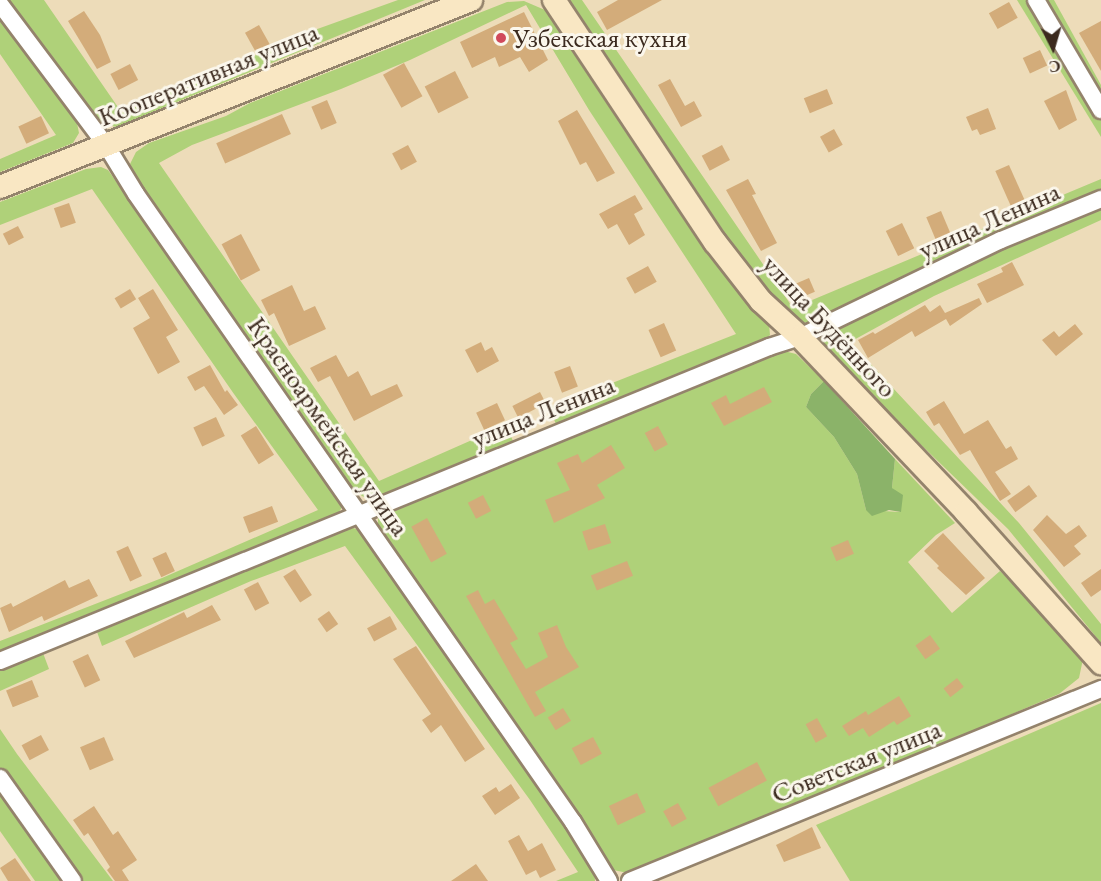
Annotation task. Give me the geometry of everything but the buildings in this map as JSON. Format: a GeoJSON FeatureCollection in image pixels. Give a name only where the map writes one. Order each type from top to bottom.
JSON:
{"type":"FeatureCollection","features":[{"type":"Feature","properties":{"kind":"street","name":"Кооперативная улица"},"geometry":{"type":"LineString","coordinates":[[0,187],[471,0]]}},
{"type":"Feature","properties":{"kind":"street","name":"улица Будённого"},"geometry":{"type":"LineString","coordinates":[[554,0],[715,242],[761,301],[800,337],[966,512],[1101,663]]}},
{"type":"Feature","properties":{"kind":"street"},"geometry":{"type":"LineString","coordinates":[[1036,0],[1101,110]]}},
{"type":"Feature","properties":{"kind":"street","name":"Красноармейская улица"},"geometry":{"type":"LineString","coordinates":[[0,4],[106,145],[136,194],[573,822],[609,881]]}},
{"type":"Feature","properties":{"kind":"street","name":"улица Ленина"},"geometry":{"type":"LineString","coordinates":[[0,661],[769,347],[800,337],[1001,240],[1101,199]]}},
{"type":"Feature","properties":{"kind":"street","name":"Советская улица"},"geometry":{"type":"LineString","coordinates":[[630,881],[1101,689]]}},
{"type":"Feature","properties":{"kind":"street"},"geometry":{"type":"LineString","coordinates":[[0,778],[73,881]]}},
{"type":"Feature","properties":{"kind":"green space"},"geometry":{"type":"Polygon","coordinates":[[[7,0],[44,0],[122,113],[309,32],[398,0],[425,0],[116,127],[101,123],[87,109],[7,0]]]}},
{"type":"Feature","properties":{"kind":"green space"},"geometry":{"type":"Polygon","coordinates":[[[564,0],[582,0],[793,308],[1101,179],[1101,194],[814,322],[800,323],[752,277],[564,0]]]}},
{"type":"Feature","properties":{"kind":"green space"},"geometry":{"type":"Polygon","coordinates":[[[1017,0],[1029,0],[1101,116],[1101,137],[1017,0]]]}},
{"type":"Feature","properties":{"kind":"green space"},"geometry":{"type":"Polygon","coordinates":[[[1040,0],[1054,0],[1101,85],[1101,102],[1040,0]]]}},
{"type":"Feature","properties":{"kind":"green space"},"geometry":{"type":"Polygon","coordinates":[[[524,1],[545,10],[706,252],[769,324],[770,335],[762,343],[556,424],[549,408],[736,334],[589,110],[526,5],[410,60],[341,89],[192,145],[159,163],[379,481],[506,425],[513,441],[378,499],[365,498],[355,491],[198,270],[134,177],[130,164],[136,152],[149,143],[226,116],[250,103],[507,2],[524,1]]]}},
{"type":"Feature","properties":{"kind":"green space"},"geometry":{"type":"Polygon","coordinates":[[[0,15],[77,123],[79,133],[73,143],[0,172],[0,159],[56,135],[0,54],[0,15]]]}},
{"type":"Feature","properties":{"kind":"green space"},"geometry":{"type":"Polygon","coordinates":[[[101,167],[108,170],[341,499],[341,509],[333,520],[0,654],[0,641],[162,578],[318,510],[234,394],[92,189],[0,225],[0,202],[86,169],[101,167]]]}},
{"type":"Feature","properties":{"kind":"green space"},"geometry":{"type":"Polygon","coordinates":[[[1101,204],[1101,220],[934,296],[850,342],[1019,523],[1101,624],[1101,643],[1008,529],[816,343],[820,333],[885,299],[1101,204]]]}},
{"type":"Feature","properties":{"kind":"green space"},"geometry":{"type":"Polygon","coordinates":[[[776,349],[796,354],[824,381],[811,394],[806,407],[834,437],[857,474],[866,510],[900,512],[892,488],[895,459],[955,523],[936,535],[908,562],[952,613],[1000,571],[1074,644],[1083,659],[1079,678],[1059,694],[1012,714],[964,739],[772,813],[628,873],[613,870],[378,527],[378,517],[384,510],[776,349]]]}},
{"type":"Feature","properties":{"kind":"green space"},"geometry":{"type":"Polygon","coordinates":[[[824,381],[895,459],[892,488],[903,495],[901,512],[889,510],[872,516],[866,510],[857,474],[834,437],[806,407],[811,394],[824,381]]]}},
{"type":"Feature","properties":{"kind":"green space"},"geometry":{"type":"Polygon","coordinates":[[[351,527],[361,531],[370,540],[594,866],[595,881],[556,881],[578,872],[530,800],[345,546],[251,581],[102,646],[96,629],[351,527]]]}},
{"type":"Feature","properties":{"kind":"green space"},"geometry":{"type":"Polygon","coordinates":[[[43,653],[49,669],[0,691],[0,669],[43,653]]]}},
{"type":"Feature","properties":{"kind":"green space"},"geometry":{"type":"Polygon","coordinates":[[[1101,703],[1101,881],[850,881],[816,825],[1101,703]]]}},
{"type":"Feature","properties":{"kind":"green space"},"geometry":{"type":"Polygon","coordinates":[[[0,729],[113,881],[81,881],[0,768],[0,729]]]}},
{"type":"Feature","properties":{"kind":"green space"},"geometry":{"type":"Polygon","coordinates":[[[0,786],[66,881],[35,881],[0,831],[0,786]]]}},
{"type":"Feature","properties":{"kind":"place","name":"Узбекская кухня"},"geometry":{"type":"Point","coordinates":[501,38]}}]}
